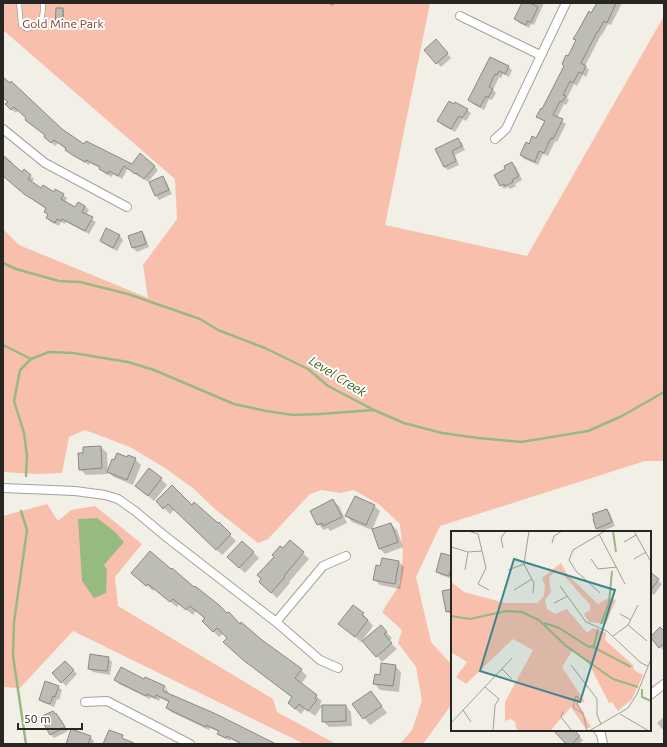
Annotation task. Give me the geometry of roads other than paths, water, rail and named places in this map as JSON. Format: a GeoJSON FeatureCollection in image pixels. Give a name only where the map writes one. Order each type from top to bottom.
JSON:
{"type":"FeatureCollection","features":[{"type":"Feature","properties":{"kind":"street"},"geometry":{"type":"LineString","coordinates":[[495,139],[506,129],[566,3]]}},
{"type":"Feature","properties":{"kind":"street"},"geometry":{"type":"LineString","coordinates":[[460,16],[540,56]]}},
{"type":"Feature","properties":{"kind":"street"},"geometry":{"type":"LineString","coordinates":[[3,129],[45,163],[126,207]]}},
{"type":"Feature","properties":{"kind":"street"},"geometry":{"type":"LineString","coordinates":[[3,488],[75,491],[105,495],[118,499],[276,622],[320,660],[338,668]]}},
{"type":"Feature","properties":{"kind":"street"},"geometry":{"type":"LineString","coordinates":[[276,622],[323,566],[346,556]]}},
{"type":"Feature","properties":{"kind":"street"},"geometry":{"type":"LineString","coordinates":[[651,694],[664,684]]}},
{"type":"Feature","properties":{"kind":"street"},"geometry":{"type":"LineString","coordinates":[[85,702],[107,701],[190,744]]}},
{"type":"Feature","properties":{"kind":"street"},"geometry":{"type":"LineString","coordinates":[[601,731],[603,744]]}},
{"type":"Feature","properties":{"kind":"lane"},"geometry":{"type":"LineString","coordinates":[[19,3],[21,25],[27,29],[36,26],[42,21],[43,3]]}},
{"type":"Feature","properties":{"kind":"waterway","name":"Level Creek"},"geometry":{"type":"LineString","coordinates":[[3,263],[16,269],[59,281],[80,282],[128,294],[200,319],[218,330],[265,348],[308,369],[328,386],[374,410],[404,423],[442,433],[521,442],[588,431],[622,416],[664,392]]}},
{"type":"Feature","properties":{"kind":"waterway"},"geometry":{"type":"LineString","coordinates":[[3,345],[31,359]]}},
{"type":"Feature","properties":{"kind":"waterway"},"geometry":{"type":"LineString","coordinates":[[26,476],[27,456],[24,433],[14,401],[20,370],[31,359],[49,352],[73,353],[128,362],[154,370],[234,404],[266,411],[293,415],[374,410]]}},
{"type":"Feature","properties":{"kind":"waterway"},"geometry":{"type":"LineString","coordinates":[[21,511],[27,530],[14,622],[13,656],[26,744]]}},
{"type":"Feature","properties":{"kind":"park label","name":"Gold Mine Park"},"geometry":{"type":"Point","coordinates":[63,23]}}]}
